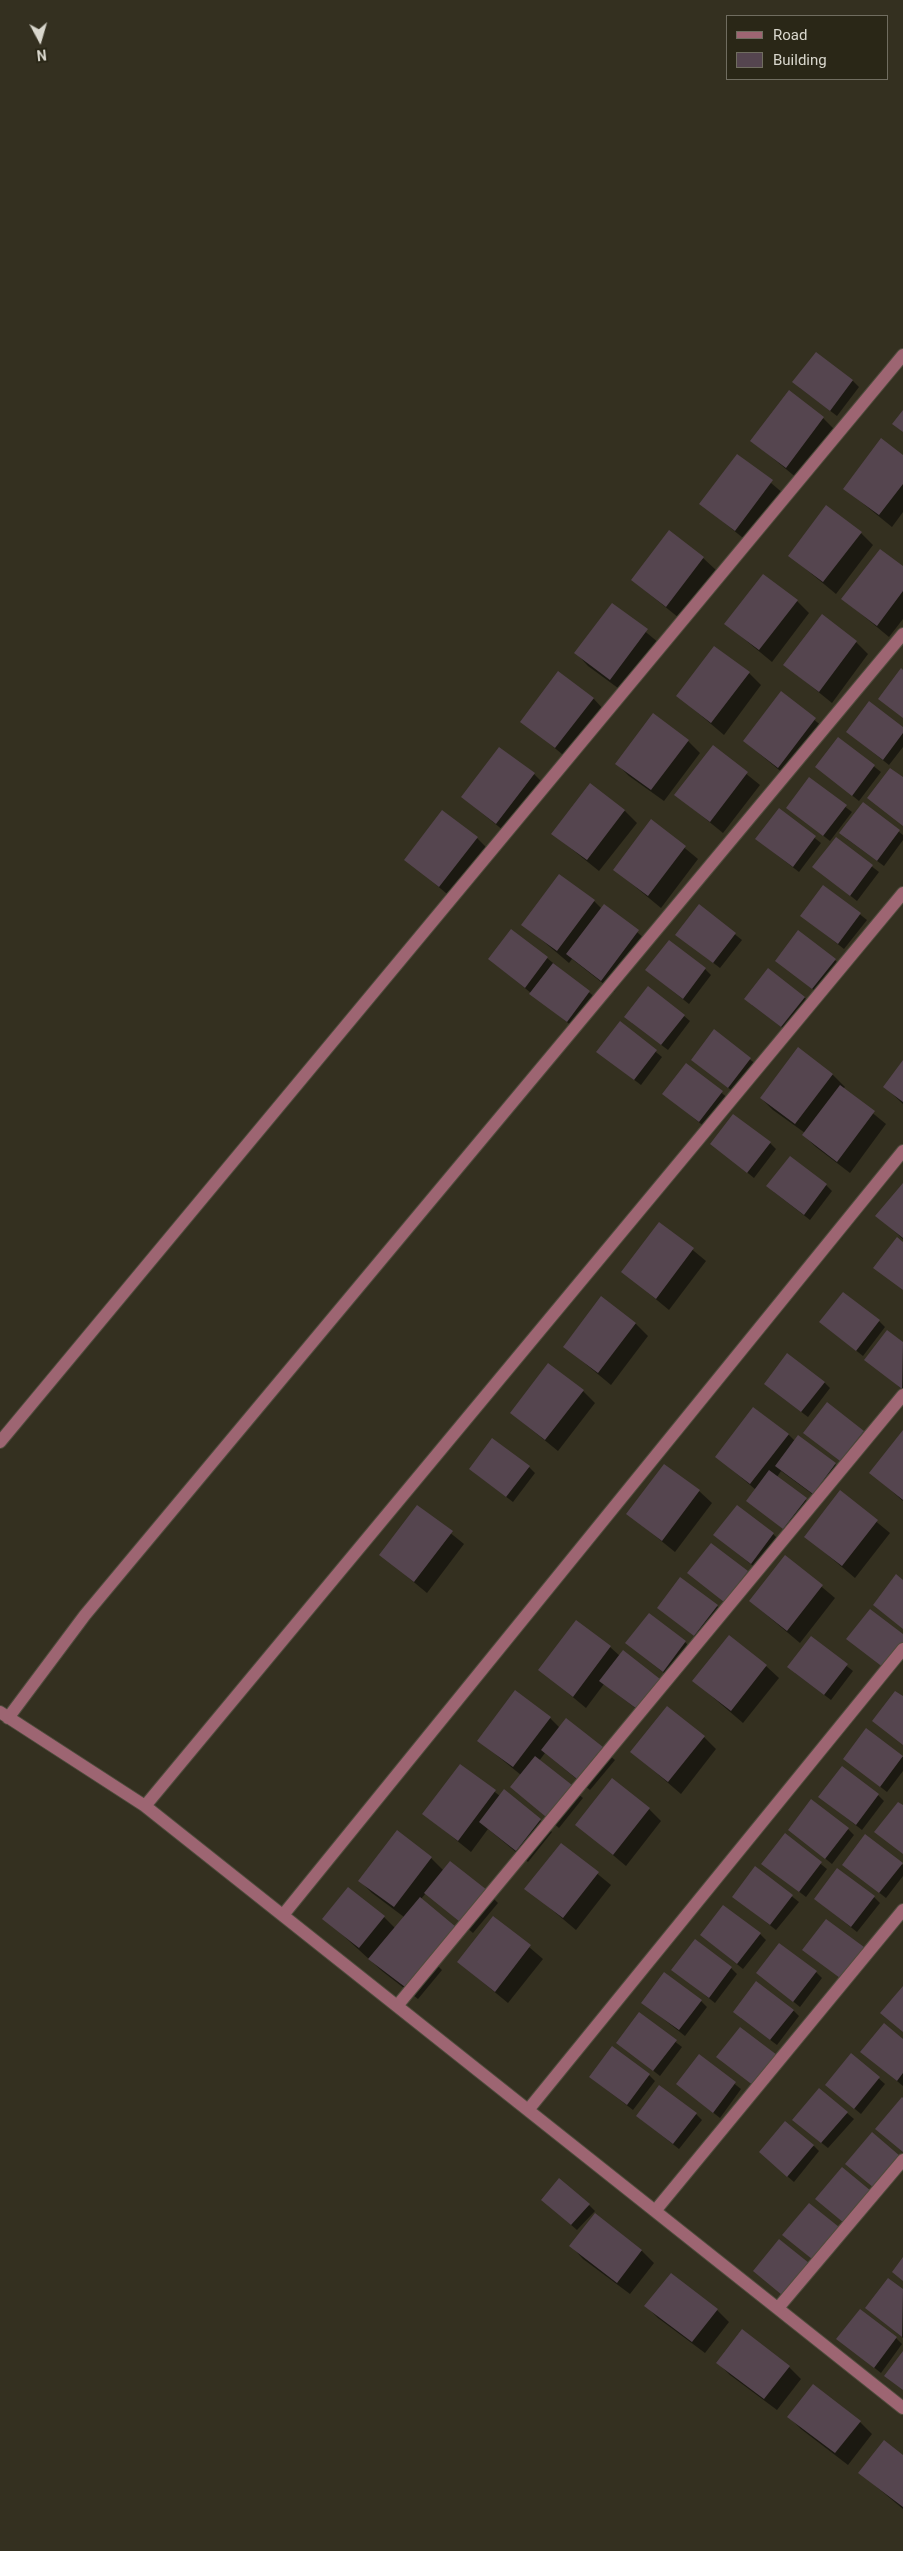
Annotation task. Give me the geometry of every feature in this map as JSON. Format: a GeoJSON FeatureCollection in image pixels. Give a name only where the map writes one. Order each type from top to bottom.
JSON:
{"type":"FeatureCollection","features":[{"type":"Feature","properties":{"kind":"street"},"geometry":{"type":"LineString","coordinates":[[0,1442],[903,355]]}},
{"type":"Feature","properties":{"kind":"street"},"geometry":{"type":"LineString","coordinates":[[903,634],[4,1715],[145,1806],[903,2408]]}},
{"type":"Feature","properties":{"kind":"street"},"geometry":{"type":"LineString","coordinates":[[145,1806],[903,893]]}},
{"type":"Feature","properties":{"kind":"street"},"geometry":{"type":"LineString","coordinates":[[283,1915],[903,1152]]}},
{"type":"Feature","properties":{"kind":"street"},"geometry":{"type":"LineString","coordinates":[[398,2006],[903,1395]]}},
{"type":"Feature","properties":{"kind":"street"},"geometry":{"type":"LineString","coordinates":[[528,2110],[903,1649]]}},
{"type":"Feature","properties":{"kind":"street"},"geometry":{"type":"LineString","coordinates":[[655,2211],[903,1910]]}},
{"type":"Feature","properties":{"kind":"street"},"geometry":{"type":"LineString","coordinates":[[778,2308],[903,2160]]}},
{"type":"Feature","properties":{"kind":"building"},"geometry":{"type":"Polygon","coordinates":[[[816,352],[853,380],[830,411],[792,382],[816,352]]]}},
{"type":"Feature","properties":{"kind":"building"},"geometry":{"type":"Polygon","coordinates":[[[789,390],[824,417],[786,468],[750,441],[789,390]]]}},
{"type":"Feature","properties":{"kind":"building"},"geometry":{"type":"Polygon","coordinates":[[[903,410],[903,432],[892,424],[903,410]]]}},
{"type":"Feature","properties":{"kind":"building"},"geometry":{"type":"Polygon","coordinates":[[[881,438],[903,455],[903,484],[879,515],[843,489],[881,438]]]}},
{"type":"Feature","properties":{"kind":"building"},"geometry":{"type":"Polygon","coordinates":[[[737,454],[773,480],[735,531],[699,504],[737,454]]]}},
{"type":"Feature","properties":{"kind":"building"},"geometry":{"type":"Polygon","coordinates":[[[826,505],[862,532],[823,582],[788,556],[826,505]]]}},
{"type":"Feature","properties":{"kind":"building"},"geometry":{"type":"Polygon","coordinates":[[[669,530],[704,557],[666,607],[631,580],[669,530]]]}},
{"type":"Feature","properties":{"kind":"building"},"geometry":{"type":"Polygon","coordinates":[[[880,549],[903,566],[903,591],[877,626],[841,599],[880,549]]]}},
{"type":"Feature","properties":{"kind":"building"},"geometry":{"type":"Polygon","coordinates":[[[763,574],[798,600],[759,650],[724,624],[763,574]]]}},
{"type":"Feature","properties":{"kind":"building"},"geometry":{"type":"Polygon","coordinates":[[[612,603],[648,629],[610,680],[574,653],[612,603]]]}},
{"type":"Feature","properties":{"kind":"building"},"geometry":{"type":"Polygon","coordinates":[[[822,614],[857,641],[819,692],[783,665],[822,614]]]}},
{"type":"Feature","properties":{"kind":"building"},"geometry":{"type":"Polygon","coordinates":[[[714,646],[750,672],[711,723],[676,696],[714,646]]]}},
{"type":"Feature","properties":{"kind":"building"},"geometry":{"type":"Polygon","coordinates":[[[901,668],[903,670],[903,718],[878,699],[901,668]]]}},
{"type":"Feature","properties":{"kind":"building"},"geometry":{"type":"Polygon","coordinates":[[[558,671],[594,698],[555,748],[520,722],[558,671]]]}},
{"type":"Feature","properties":{"kind":"building"},"geometry":{"type":"Polygon","coordinates":[[[781,691],[816,718],[778,768],[743,741],[781,691]]]}},
{"type":"Feature","properties":{"kind":"building"},"geometry":{"type":"Polygon","coordinates":[[[869,701],[903,727],[903,733],[883,760],[846,732],[869,701]]]}},
{"type":"Feature","properties":{"kind":"building"},"geometry":{"type":"Polygon","coordinates":[[[653,713],[689,740],[651,790],[615,764],[653,713]]]}},
{"type":"Feature","properties":{"kind":"building"},"geometry":{"type":"Polygon","coordinates":[[[838,737],[875,765],[852,796],[815,767],[838,737]]]}},
{"type":"Feature","properties":{"kind":"building"},"geometry":{"type":"Polygon","coordinates":[[[713,745],[748,772],[710,822],[674,795],[713,745]]]}},
{"type":"Feature","properties":{"kind":"building"},"geometry":{"type":"Polygon","coordinates":[[[499,747],[535,773],[496,824],[461,797],[499,747]]]}},
{"type":"Feature","properties":{"kind":"building"},"geometry":{"type":"Polygon","coordinates":[[[890,768],[903,777],[903,826],[867,798],[890,768]]]}},
{"type":"Feature","properties":{"kind":"building"},"geometry":{"type":"Polygon","coordinates":[[[809,777],[847,805],[823,836],[786,808],[809,777]]]}},
{"type":"Feature","properties":{"kind":"building"},"geometry":{"type":"Polygon","coordinates":[[[590,783],[625,810],[587,860],[551,834],[590,783]]]}},
{"type":"Feature","properties":{"kind":"building"},"geometry":{"type":"Polygon","coordinates":[[[863,802],[900,830],[877,861],[839,833],[863,802]]]}},
{"type":"Feature","properties":{"kind":"building"},"geometry":{"type":"Polygon","coordinates":[[[779,808],[816,836],[793,867],[755,839],[779,808]]]}},
{"type":"Feature","properties":{"kind":"building"},"geometry":{"type":"Polygon","coordinates":[[[442,810],[478,837],[439,887],[404,860],[442,810]]]}},
{"type":"Feature","properties":{"kind":"building"},"geometry":{"type":"Polygon","coordinates":[[[651,819],[686,846],[648,896],[613,870],[651,819]]]}},
{"type":"Feature","properties":{"kind":"building"},"geometry":{"type":"Polygon","coordinates":[[[836,837],[873,865],[850,896],[812,867],[836,837]]]}},
{"type":"Feature","properties":{"kind":"building"},"geometry":{"type":"Polygon","coordinates":[[[559,874],[595,900],[557,951],[521,925],[559,874]]]}},
{"type":"Feature","properties":{"kind":"building"},"geometry":{"type":"Polygon","coordinates":[[[823,885],[861,913],[838,944],[800,916],[823,885]]]}},
{"type":"Feature","properties":{"kind":"building"},"geometry":{"type":"Polygon","coordinates":[[[604,904],[639,930],[601,981],[566,954],[604,904]]]}},
{"type":"Feature","properties":{"kind":"building"},"geometry":{"type":"Polygon","coordinates":[[[699,904],[736,933],[713,963],[675,935],[699,904]]]}},
{"type":"Feature","properties":{"kind":"building"},"geometry":{"type":"Polygon","coordinates":[[[511,929],[548,957],[525,988],[488,959],[511,929]]]}},
{"type":"Feature","properties":{"kind":"building"},"geometry":{"type":"Polygon","coordinates":[[[798,930],[836,959],[812,989],[775,961],[798,930]]]}},
{"type":"Feature","properties":{"kind":"building"},"geometry":{"type":"Polygon","coordinates":[[[669,940],[706,968],[683,999],[645,970],[669,940]]]}},
{"type":"Feature","properties":{"kind":"building"},"geometry":{"type":"Polygon","coordinates":[[[553,963],[590,991],[567,1022],[529,994],[553,963]]]}},
{"type":"Feature","properties":{"kind":"building"},"geometry":{"type":"Polygon","coordinates":[[[768,968],[805,997],[781,1027],[744,999],[768,968]]]}},
{"type":"Feature","properties":{"kind":"building"},"geometry":{"type":"Polygon","coordinates":[[[648,986],[685,1015],[661,1045],[624,1017],[648,986]]]}},
{"type":"Feature","properties":{"kind":"building"},"geometry":{"type":"Polygon","coordinates":[[[620,1021],[657,1050],[634,1080],[596,1052],[620,1021]]]}},
{"type":"Feature","properties":{"kind":"building"},"geometry":{"type":"Polygon","coordinates":[[[714,1029],[751,1058],[728,1088],[691,1060],[714,1029]]]}},
{"type":"Feature","properties":{"kind":"building"},"geometry":{"type":"Polygon","coordinates":[[[798,1047],[833,1074],[795,1124],[760,1098],[798,1047]]]}},
{"type":"Feature","properties":{"kind":"building"},"geometry":{"type":"Polygon","coordinates":[[[903,1060],[903,1102],[883,1087],[903,1060]]]}},
{"type":"Feature","properties":{"kind":"building"},"geometry":{"type":"Polygon","coordinates":[[[686,1063],[723,1091],[699,1122],[662,1094],[686,1063]]]}},
{"type":"Feature","properties":{"kind":"building"},"geometry":{"type":"Polygon","coordinates":[[[840,1085],[875,1111],[837,1162],[802,1135],[840,1085]]]}},
{"type":"Feature","properties":{"kind":"building"},"geometry":{"type":"Polygon","coordinates":[[[733,1114],[771,1142],[747,1173],[710,1144],[733,1114]]]}},
{"type":"Feature","properties":{"kind":"building"},"geometry":{"type":"Polygon","coordinates":[[[790,1156],[827,1184],[804,1215],[766,1186],[790,1156]]]}},
{"type":"Feature","properties":{"kind":"building"},"geometry":{"type":"Polygon","coordinates":[[[903,1183],[903,1238],[875,1216],[903,1183]]]}},
{"type":"Feature","properties":{"kind":"building"},"geometry":{"type":"Polygon","coordinates":[[[659,1222],[694,1248],[656,1299],[621,1272],[659,1222]]]}},
{"type":"Feature","properties":{"kind":"building"},"geometry":{"type":"Polygon","coordinates":[[[897,1237],[903,1242],[903,1290],[873,1268],[897,1237]]]}},
{"type":"Feature","properties":{"kind":"building"},"geometry":{"type":"Polygon","coordinates":[[[843,1292],[880,1320],[856,1351],[819,1322],[843,1292]]]}},
{"type":"Feature","properties":{"kind":"building"},"geometry":{"type":"Polygon","coordinates":[[[601,1296],[636,1323],[598,1373],[563,1347],[601,1296]]]}},
{"type":"Feature","properties":{"kind":"building"},"geometry":{"type":"Polygon","coordinates":[[[887,1330],[903,1342],[902,1389],[864,1360],[887,1330]]]}},
{"type":"Feature","properties":{"kind":"building"},"geometry":{"type":"Polygon","coordinates":[[[787,1353],[825,1382],[801,1412],[764,1384],[787,1353]]]}},
{"type":"Feature","properties":{"kind":"building"},"geometry":{"type":"Polygon","coordinates":[[[548,1363],[584,1390],[545,1440],[510,1413],[548,1363]]]}},
{"type":"Feature","properties":{"kind":"building"},"geometry":{"type":"Polygon","coordinates":[[[827,1402],[864,1431],[840,1461],[803,1433],[827,1402]]]}},
{"type":"Feature","properties":{"kind":"building"},"geometry":{"type":"Polygon","coordinates":[[[753,1407],[789,1434],[750,1484],[715,1457],[753,1407]]]}},
{"type":"Feature","properties":{"kind":"building"},"geometry":{"type":"Polygon","coordinates":[[[903,1430],[903,1500],[869,1473],[903,1430]]]}},
{"type":"Feature","properties":{"kind":"building"},"geometry":{"type":"Polygon","coordinates":[[[798,1435],[836,1463],[813,1494],[775,1466],[798,1435]]]}},
{"type":"Feature","properties":{"kind":"building"},"geometry":{"type":"Polygon","coordinates":[[[492,1438],[530,1466],[506,1497],[469,1469],[492,1438]]]}},
{"type":"Feature","properties":{"kind":"building"},"geometry":{"type":"Polygon","coordinates":[[[664,1464],[700,1490],[662,1541],[626,1514],[664,1464]]]}},
{"type":"Feature","properties":{"kind":"building"},"geometry":{"type":"Polygon","coordinates":[[[769,1470],[807,1498],[783,1529],[746,1501],[769,1470]]]}},
{"type":"Feature","properties":{"kind":"building"},"geometry":{"type":"Polygon","coordinates":[[[840,1490],[878,1520],[842,1566],[804,1537],[840,1490]]]}},
{"type":"Feature","properties":{"kind":"building"},"geometry":{"type":"Polygon","coordinates":[[[417,1505],[453,1531],[414,1582],[379,1555],[417,1505]]]}},
{"type":"Feature","properties":{"kind":"building"},"geometry":{"type":"Polygon","coordinates":[[[737,1505],[774,1533],[751,1564],[713,1535],[737,1505]]]}},
{"type":"Feature","properties":{"kind":"building"},"geometry":{"type":"Polygon","coordinates":[[[711,1543],[748,1571],[724,1602],[687,1573],[711,1543]]]}},
{"type":"Feature","properties":{"kind":"building"},"geometry":{"type":"Polygon","coordinates":[[[785,1555],[823,1585],[787,1631],[749,1601],[785,1555]]]}},
{"type":"Feature","properties":{"kind":"building"},"geometry":{"type":"Polygon","coordinates":[[[896,1574],[903,1580],[903,1629],[873,1605],[896,1574]]]}},
{"type":"Feature","properties":{"kind":"building"},"geometry":{"type":"Polygon","coordinates":[[[680,1577],[718,1605],[694,1636],[657,1608],[680,1577]]]}},
{"type":"Feature","properties":{"kind":"building"},"geometry":{"type":"Polygon","coordinates":[[[870,1609],[903,1634],[903,1643],[884,1668],[846,1639],[870,1609]]]}},
{"type":"Feature","properties":{"kind":"building"},"geometry":{"type":"Polygon","coordinates":[[[649,1613],[686,1641],[663,1672],[625,1643],[649,1613]]]}},
{"type":"Feature","properties":{"kind":"building"},"geometry":{"type":"Polygon","coordinates":[[[576,1620],[611,1646],[573,1697],[538,1670],[576,1620]]]}},
{"type":"Feature","properties":{"kind":"building"},"geometry":{"type":"Polygon","coordinates":[[[729,1635],[767,1665],[731,1711],[692,1681],[729,1635]]]}},
{"type":"Feature","properties":{"kind":"building"},"geometry":{"type":"Polygon","coordinates":[[[811,1636],[848,1664],[824,1695],[787,1667],[811,1636]]]}},
{"type":"Feature","properties":{"kind":"building"},"geometry":{"type":"Polygon","coordinates":[[[623,1650],[660,1679],[637,1709],[599,1681],[623,1650]]]}},
{"type":"Feature","properties":{"kind":"building"},"geometry":{"type":"Polygon","coordinates":[[[515,1690],[551,1717],[513,1767],[477,1741],[515,1690]]]}},
{"type":"Feature","properties":{"kind":"building"},"geometry":{"type":"Polygon","coordinates":[[[895,1691],[903,1696],[903,1745],[872,1721],[895,1691]]]}},
{"type":"Feature","properties":{"kind":"building"},"geometry":{"type":"Polygon","coordinates":[[[667,1706],[705,1736],[668,1782],[630,1752],[667,1706]]]}},
{"type":"Feature","properties":{"kind":"building"},"geometry":{"type":"Polygon","coordinates":[[[566,1718],[603,1747],[577,1779],[541,1750],[566,1718]]]}},
{"type":"Feature","properties":{"kind":"building"},"geometry":{"type":"Polygon","coordinates":[[[866,1728],[903,1756],[880,1787],[843,1759],[866,1728]]]}},
{"type":"Feature","properties":{"kind":"building"},"geometry":{"type":"Polygon","coordinates":[[[535,1756],[572,1785],[546,1817],[510,1787],[535,1756]]]}},
{"type":"Feature","properties":{"kind":"building"},"geometry":{"type":"Polygon","coordinates":[[[460,1764],[496,1790],[458,1841],[422,1814],[460,1764]]]}},
{"type":"Feature","properties":{"kind":"building"},"geometry":{"type":"Polygon","coordinates":[[[842,1766],[879,1794],[856,1825],[818,1797],[842,1766]]]}},
{"type":"Feature","properties":{"kind":"building"},"geometry":{"type":"Polygon","coordinates":[[[612,1778],[650,1808],[613,1855],[575,1825],[612,1778]]]}},
{"type":"Feature","properties":{"kind":"building"},"geometry":{"type":"Polygon","coordinates":[[[504,1789],[541,1819],[516,1851],[479,1822],[504,1789]]]}},
{"type":"Feature","properties":{"kind":"building"},"geometry":{"type":"Polygon","coordinates":[[[811,1799],[849,1828],[825,1859],[788,1830],[811,1799]]]}},
{"type":"Feature","properties":{"kind":"building"},"geometry":{"type":"Polygon","coordinates":[[[898,1802],[903,1805],[903,1854],[874,1832],[898,1802]]]}},
{"type":"Feature","properties":{"kind":"building"},"geometry":{"type":"Polygon","coordinates":[[[397,1830],[432,1857],[394,1907],[358,1881],[397,1830]]]}},
{"type":"Feature","properties":{"kind":"building"},"geometry":{"type":"Polygon","coordinates":[[[785,1833],[822,1862],[799,1892],[761,1864],[785,1833]]]}},
{"type":"Feature","properties":{"kind":"building"},"geometry":{"type":"Polygon","coordinates":[[[865,1834],[903,1863],[879,1893],[842,1865],[865,1834]]]}},
{"type":"Feature","properties":{"kind":"building"},"geometry":{"type":"Polygon","coordinates":[[[561,1843],[599,1872],[563,1918],[524,1889],[561,1843]]]}},
{"type":"Feature","properties":{"kind":"building"},"geometry":{"type":"Polygon","coordinates":[[[450,1861],[487,1890],[460,1922],[424,1893],[450,1861]]]}},
{"type":"Feature","properties":{"kind":"building"},"geometry":{"type":"Polygon","coordinates":[[[755,1866],[793,1895],[770,1925],[732,1897],[755,1866]]]}},
{"type":"Feature","properties":{"kind":"building"},"geometry":{"type":"Polygon","coordinates":[[[837,1868],[875,1896],[851,1927],[814,1899],[837,1868]]]}},
{"type":"Feature","properties":{"kind":"building"},"geometry":{"type":"Polygon","coordinates":[[[348,1887],[385,1916],[359,1948],[322,1919],[348,1887]]]}},
{"type":"Feature","properties":{"kind":"building"},"geometry":{"type":"Polygon","coordinates":[[[420,1897],[456,1927],[405,1987],[368,1959],[420,1897]]]}},
{"type":"Feature","properties":{"kind":"building"},"geometry":{"type":"Polygon","coordinates":[[[723,1905],[761,1933],[737,1964],[700,1935],[723,1905]]]}},
{"type":"Feature","properties":{"kind":"building"},"geometry":{"type":"Polygon","coordinates":[[[493,1916],[531,1945],[495,1992],[457,1962],[493,1916]]]}},
{"type":"Feature","properties":{"kind":"building"},"geometry":{"type":"Polygon","coordinates":[[[826,1919],[864,1947],[840,1978],[802,1950],[826,1919]]]}},
{"type":"Feature","properties":{"kind":"building"},"geometry":{"type":"Polygon","coordinates":[[[695,1939],[732,1967],[709,1998],[671,1970],[695,1939]]]}},
{"type":"Feature","properties":{"kind":"building"},"geometry":{"type":"Polygon","coordinates":[[[779,1943],[817,1971],[793,2002],[756,1973],[779,1943]]]}},
{"type":"Feature","properties":{"kind":"building"},"geometry":{"type":"Polygon","coordinates":[[[664,1972],[702,2000],[679,2030],[641,2003],[664,1972]]]}},
{"type":"Feature","properties":{"kind":"building"},"geometry":{"type":"Polygon","coordinates":[[[756,1981],[794,2010],[770,2040],[733,2012],[756,1981]]]}},
{"type":"Feature","properties":{"kind":"building"},"geometry":{"type":"Polygon","coordinates":[[[903,1986],[903,2032],[880,2013],[903,1986]]]}},
{"type":"Feature","properties":{"kind":"building"},"geometry":{"type":"Polygon","coordinates":[[[639,2012],[677,2040],[653,2071],[616,2043],[639,2012]]]}},
{"type":"Feature","properties":{"kind":"building"},"geometry":{"type":"Polygon","coordinates":[[[884,2023],[903,2039],[903,2073],[897,2081],[860,2052],[884,2023]]]}},
{"type":"Feature","properties":{"kind":"building"},"geometry":{"type":"Polygon","coordinates":[[[740,2027],[777,2055],[754,2086],[716,2057],[740,2027]]]}},
{"type":"Feature","properties":{"kind":"building"},"geometry":{"type":"Polygon","coordinates":[[[612,2046],[650,2074],[627,2105],[589,2077],[612,2046]]]}},
{"type":"Feature","properties":{"kind":"building"},"geometry":{"type":"Polygon","coordinates":[[[851,2053],[880,2077],[854,2109],[825,2085],[851,2053]]]}},
{"type":"Feature","properties":{"kind":"building"},"geometry":{"type":"Polygon","coordinates":[[[699,2054],[736,2082],[713,2113],[676,2084],[699,2054]]]}},
{"type":"Feature","properties":{"kind":"building"},"geometry":{"type":"Polygon","coordinates":[[[659,2085],[697,2113],[673,2144],[636,2116],[659,2085]]]}},
{"type":"Feature","properties":{"kind":"building"},"geometry":{"type":"Polygon","coordinates":[[[819,2088],[848,2112],[821,2143],[792,2120],[819,2088]]]}},
{"type":"Feature","properties":{"kind":"building"},"geometry":{"type":"Polygon","coordinates":[[[903,2098],[903,2152],[875,2129],[903,2098]]]}},
{"type":"Feature","properties":{"kind":"building"},"geometry":{"type":"Polygon","coordinates":[[[785,2121],[814,2145],[787,2177],[759,2152],[785,2121]]]}},
{"type":"Feature","properties":{"kind":"building"},"geometry":{"type":"Polygon","coordinates":[[[872,2132],[900,2156],[874,2188],[845,2164],[872,2132]]]}},
{"type":"Feature","properties":{"kind":"building"},"geometry":{"type":"Polygon","coordinates":[[[842,2167],[871,2191],[844,2223],[815,2199],[842,2167]]]}},
{"type":"Feature","properties":{"kind":"building"},"geometry":{"type":"Polygon","coordinates":[[[559,2178],[590,2204],[571,2225],[541,2200],[559,2178]]]}},
{"type":"Feature","properties":{"kind":"building"},"geometry":{"type":"Polygon","coordinates":[[[809,2203],[839,2227],[812,2259],[782,2235],[809,2203]]]}},
{"type":"Feature","properties":{"kind":"building"},"geometry":{"type":"Polygon","coordinates":[[[595,2213],[642,2250],[617,2283],[569,2246],[595,2213]]]}},
{"type":"Feature","properties":{"kind":"building"},"geometry":{"type":"Polygon","coordinates":[[[779,2239],[809,2263],[782,2295],[753,2271],[779,2239]]]}},
{"type":"Feature","properties":{"kind":"building"},"geometry":{"type":"Polygon","coordinates":[[[903,2257],[903,2281],[892,2272],[903,2257]]]}},
{"type":"Feature","properties":{"kind":"building"},"geometry":{"type":"Polygon","coordinates":[[[671,2273],[718,2309],[692,2342],[644,2306],[671,2273]]]}},
{"type":"Feature","properties":{"kind":"building"},"geometry":{"type":"Polygon","coordinates":[[[888,2278],[903,2289],[902,2337],[865,2308],[888,2278]]]}},
{"type":"Feature","properties":{"kind":"building"},"geometry":{"type":"Polygon","coordinates":[[[860,2309],[897,2337],[874,2368],[836,2339],[860,2309]]]}},
{"type":"Feature","properties":{"kind":"building"},"geometry":{"type":"Polygon","coordinates":[[[742,2329],[790,2366],[764,2399],[716,2363],[742,2329]]]}},
{"type":"Feature","properties":{"kind":"building"},"geometry":{"type":"Polygon","coordinates":[[[903,2351],[903,2390],[884,2376],[903,2351]]]}},
{"type":"Feature","properties":{"kind":"building"},"geometry":{"type":"Polygon","coordinates":[[[813,2384],[861,2421],[835,2453],[787,2417],[813,2384]]]}},
{"type":"Feature","properties":{"kind":"building"},"geometry":{"type":"Polygon","coordinates":[[[884,2440],[903,2455],[903,2507],[858,2473],[884,2440]]]}}]}
